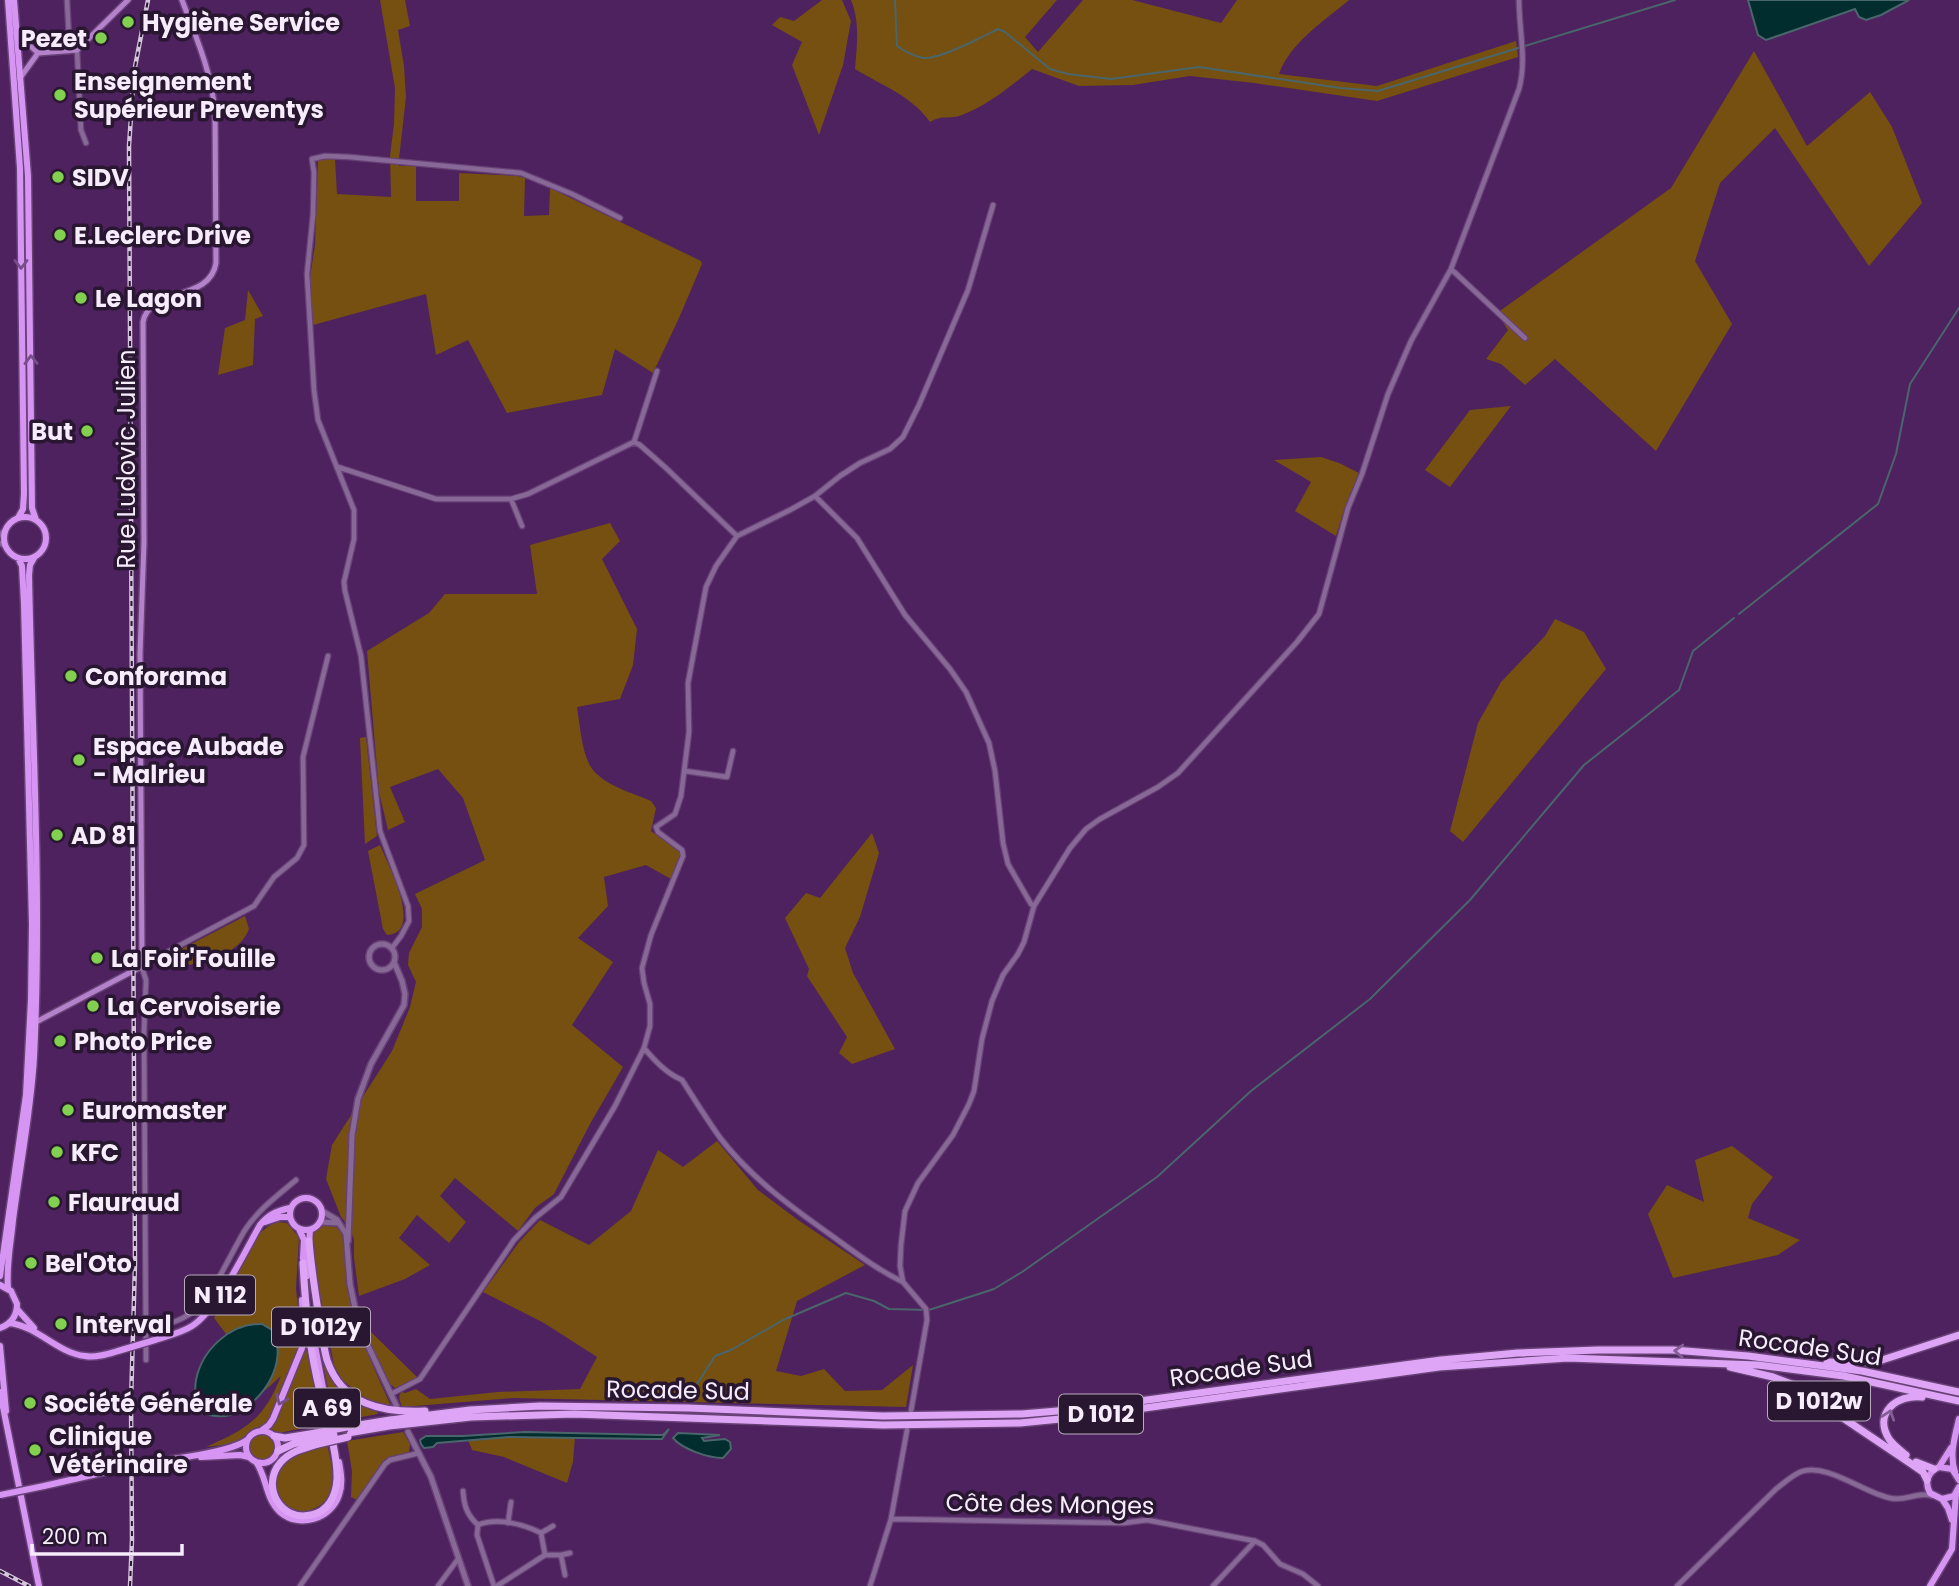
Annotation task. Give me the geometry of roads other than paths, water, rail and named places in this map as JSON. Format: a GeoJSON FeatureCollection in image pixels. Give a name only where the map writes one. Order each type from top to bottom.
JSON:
{"type":"FeatureCollection","features":[{"type":"Feature","properties":{"kind":"highway","name":"D 1012y"},"geometry":{"type":"LineString","coordinates":[[309,1241],[325,1350],[330,1368],[340,1384],[360,1401],[387,1410],[470,1410]]}},
{"type":"Feature","properties":{"kind":"highway","name":"A 69"},"geometry":{"type":"LineString","coordinates":[[303,1263],[308,1329],[335,1457],[337,1479],[334,1496],[324,1509],[311,1516],[295,1515],[276,1500],[273,1494],[273,1477],[285,1458],[317,1438]]}},
{"type":"Feature","properties":{"kind":"highway"},"geometry":{"type":"LineString","coordinates":[[1793,1361],[1871,1362],[1959,1335]]}},
{"type":"Feature","properties":{"kind":"highway","name":"Rocade Sud"},"geometry":{"type":"LineString","coordinates":[[278,1451],[317,1438],[434,1414],[470,1410],[540,1406],[688,1408],[883,1416],[1021,1414],[1081,1409],[1441,1360],[1598,1350],[1673,1350],[1793,1361],[1863,1371],[1959,1392]]}},
{"type":"Feature","properties":{"kind":"highway","name":"Rocade Sud"},"geometry":{"type":"LineString","coordinates":[[348,1432],[471,1417],[574,1413],[883,1425],[1020,1423],[1439,1367],[1568,1358],[1758,1365],[1844,1376],[1959,1401]]}},
{"type":"Feature","properties":{"kind":"highway","name":"D 1012w"},"geometry":{"type":"LineString","coordinates":[[1691,1361],[1744,1369],[1794,1385],[1923,1472],[1927,1482]]}},
{"type":"Feature","properties":{"kind":"highway"},"geometry":{"type":"LineString","coordinates":[[1937,1468],[1913,1460],[1894,1446],[1885,1430],[1886,1414],[1891,1405],[1912,1396],[1949,1399]]}},
{"type":"Feature","properties":{"kind":"highway","name":"Rocade Sud"},"geometry":{"type":"LineString","coordinates":[[274,1436],[317,1438]]}},
{"type":"Feature","properties":{"kind":"main road"},"geometry":{"type":"LineString","coordinates":[[8,0],[20,168],[24,494],[23,509],[18,518]]}},
{"type":"Feature","properties":{"kind":"main road"},"geometry":{"type":"LineString","coordinates":[[8,1288],[10,1248],[29,1111],[36,1022],[37,924],[29,575],[30,565],[40,554],[46,541],[45,529],[36,520],[32,508],[28,176],[14,0]]}},
{"type":"Feature","properties":{"kind":"main road"},"geometry":{"type":"LineString","coordinates":[[16,33],[38,53],[77,50],[128,0]]}},
{"type":"Feature","properties":{"kind":"main road","name":"Rue Ludovic Julien"},"geometry":{"type":"LineString","coordinates":[[142,963],[140,654],[144,542],[144,322],[146,312],[154,304],[205,283],[213,274],[216,263],[213,94],[208,68],[182,0]]}},
{"type":"Feature","properties":{"kind":"main road"},"geometry":{"type":"LineString","coordinates":[[20,78],[38,53]]}},
{"type":"Feature","properties":{"kind":"main road"},"geometry":{"type":"LineString","coordinates":[[0,1276],[26,1095],[32,924],[22,566],[18,558],[3,545],[6,529],[13,521],[24,517],[36,520]]}},
{"type":"Feature","properties":{"kind":"main road"},"geometry":{"type":"LineString","coordinates":[[18,558],[34,558]]}},
{"type":"Feature","properties":{"kind":"main road"},"geometry":{"type":"LineString","coordinates":[[36,1022],[133,971],[142,963]]}},
{"type":"Feature","properties":{"kind":"main road"},"geometry":{"type":"LineString","coordinates":[[36,1011],[56,1012]]}},
{"type":"Feature","properties":{"kind":"main road"},"geometry":{"type":"LineString","coordinates":[[307,1198],[317,1202],[322,1211],[320,1222],[310,1230],[294,1226],[290,1217],[290,1208],[296,1201],[307,1198]]}},
{"type":"Feature","properties":{"kind":"main road","name":"N 112"},"geometry":{"type":"LineString","coordinates":[[9,1323],[19,1324],[66,1350],[85,1356],[102,1356],[192,1326],[215,1303],[267,1216],[290,1208]]}},
{"type":"Feature","properties":{"kind":"main road"},"geometry":{"type":"LineString","coordinates":[[260,1225],[280,1217],[290,1217]]}},
{"type":"Feature","properties":{"kind":"main road"},"geometry":{"type":"LineString","coordinates":[[299,1229],[304,1240],[303,1263]]}},
{"type":"Feature","properties":{"kind":"main road"},"geometry":{"type":"LineString","coordinates":[[309,1241],[310,1230]]}},
{"type":"Feature","properties":{"kind":"main road","name":"A 69"},"geometry":{"type":"LineString","coordinates":[[253,1460],[262,1472],[271,1500],[287,1517],[306,1521],[324,1515],[339,1495],[341,1479],[338,1452],[309,1317],[309,1241]]}},
{"type":"Feature","properties":{"kind":"main road","name":"A 69"},"geometry":{"type":"LineString","coordinates":[[261,1431],[273,1419],[302,1348],[303,1263]]}},
{"type":"Feature","properties":{"kind":"main road"},"geometry":{"type":"LineString","coordinates":[[0,1285],[8,1288],[16,1298],[17,1309],[9,1323],[0,1329]]}},
{"type":"Feature","properties":{"kind":"main road","name":"N 112"},"geometry":{"type":"LineString","coordinates":[[17,1309],[37,1332]]}},
{"type":"Feature","properties":{"kind":"main road"},"geometry":{"type":"LineString","coordinates":[[0,1346],[7,1430]]}},
{"type":"Feature","properties":{"kind":"main road"},"geometry":{"type":"LineString","coordinates":[[0,1392],[38,1586]]}},
{"type":"Feature","properties":{"kind":"main road"},"geometry":{"type":"LineString","coordinates":[[1958,1477],[1952,1460],[1959,1419]]}},
{"type":"Feature","properties":{"kind":"main road"},"geometry":{"type":"LineString","coordinates":[[0,1495],[237,1446],[252,1434],[261,1431],[271,1433],[277,1440],[278,1451],[272,1460],[267,1462],[240,1455],[188,1457]]}},
{"type":"Feature","properties":{"kind":"main road"},"geometry":{"type":"LineString","coordinates":[[248,1438],[246,1446],[253,1460]]}},
{"type":"Feature","properties":{"kind":"main road"},"geometry":{"type":"LineString","coordinates":[[1953,1443],[1945,1460],[1927,1482],[1930,1493],[1942,1499],[1950,1498],[1958,1489]]}},
{"type":"Feature","properties":{"kind":"main road"},"geometry":{"type":"LineString","coordinates":[[1937,1468],[1948,1467],[1958,1477]]}},
{"type":"Feature","properties":{"kind":"main road"},"geometry":{"type":"LineString","coordinates":[[1930,1586],[1952,1549],[1958,1489]]}},
{"type":"Feature","properties":{"kind":"main road"},"geometry":{"type":"LineString","coordinates":[[1942,1499],[1955,1529]]}},
{"type":"Feature","properties":{"kind":"street"},"geometry":{"type":"LineString","coordinates":[[67,0],[68,51]]}},
{"type":"Feature","properties":{"kind":"street"},"geometry":{"type":"LineString","coordinates":[[903,1282],[900,1266],[905,1211],[918,1183],[953,1135],[969,1104],[992,1001],[1003,975],[1024,942],[1034,906],[1079,836],[1100,818],[1158,787],[1178,773],[1297,642],[1319,614],[1348,508],[1388,394],[1411,341],[1451,269],[1519,89],[1523,70],[1523,47],[1519,0]]}},
{"type":"Feature","properties":{"kind":"street"},"geometry":{"type":"LineString","coordinates":[[69,38],[77,50],[81,130],[86,143]]}},
{"type":"Feature","properties":{"kind":"street"},"geometry":{"type":"LineString","coordinates":[[392,948],[409,921],[408,906],[380,831],[360,656],[344,582],[353,547],[354,517],[352,503],[318,420],[314,399],[307,274],[313,215],[312,159],[325,156],[349,157],[521,173],[558,187],[620,218]]}},
{"type":"Feature","properties":{"kind":"street"},"geometry":{"type":"LineString","coordinates":[[391,1394],[420,1379],[514,1240],[561,1197],[615,1106],[644,1048],[650,1026],[650,1004],[643,983],[642,968],[651,935],[683,856],[682,850],[656,827],[677,811],[681,796],[689,732],[688,683],[706,587],[716,566],[737,536],[815,496],[860,463],[890,449],[907,431],[968,290],[993,205]]}},
{"type":"Feature","properties":{"kind":"street"},"geometry":{"type":"LineString","coordinates":[[1451,269],[1525,338]]}},
{"type":"Feature","properties":{"kind":"street"},"geometry":{"type":"LineString","coordinates":[[337,467],[436,499],[511,499],[528,494],[634,442],[657,371]]}},
{"type":"Feature","properties":{"kind":"street"},"geometry":{"type":"LineString","coordinates":[[634,442],[657,460],[737,536]]}},
{"type":"Feature","properties":{"kind":"street"},"geometry":{"type":"LineString","coordinates":[[815,496],[857,538],[905,615],[966,692],[989,743],[1008,864],[1034,906]]}},
{"type":"Feature","properties":{"kind":"street"},"geometry":{"type":"LineString","coordinates":[[511,499],[522,526]]}},
{"type":"Feature","properties":{"kind":"street"},"geometry":{"type":"LineString","coordinates":[[0,535],[6,529]]}},
{"type":"Feature","properties":{"kind":"street"},"geometry":{"type":"LineString","coordinates":[[146,1360],[146,980],[142,963],[254,906],[274,877],[297,858],[304,845],[303,757],[328,656]]}},
{"type":"Feature","properties":{"kind":"street"},"geometry":{"type":"LineString","coordinates":[[685,771],[727,777],[733,751]]}},
{"type":"Feature","properties":{"kind":"street"},"geometry":{"type":"LineString","coordinates":[[378,944],[386,944],[392,948],[395,956],[392,965],[382,970],[375,968],[370,962],[371,950],[378,944]]}},
{"type":"Feature","properties":{"kind":"street"},"geometry":{"type":"LineString","coordinates":[[392,965],[400,976],[405,994],[404,1006],[371,1064],[358,1099],[352,1135],[348,1241],[349,1274],[363,1335],[397,1406]]}},
{"type":"Feature","properties":{"kind":"street"},"geometry":{"type":"LineString","coordinates":[[644,1048],[661,1066],[682,1080],[722,1139],[759,1180],[801,1214],[886,1274],[903,1282],[926,1310],[927,1320],[911,1411]]}},
{"type":"Feature","properties":{"kind":"street"},"geometry":{"type":"LineString","coordinates":[[146,1330],[181,1319],[197,1309],[248,1227],[260,1212],[296,1180]]}},
{"type":"Feature","properties":{"kind":"street"},"geometry":{"type":"LineString","coordinates":[[322,1211],[340,1224],[348,1241]]}},
{"type":"Feature","properties":{"kind":"street"},"geometry":{"type":"LineString","coordinates":[[320,1222],[340,1224]]}},
{"type":"Feature","properties":{"kind":"street"},"geometry":{"type":"LineString","coordinates":[[870,1586],[891,1519],[907,1430]]}},
{"type":"Feature","properties":{"kind":"street"},"geometry":{"type":"LineString","coordinates":[[408,1432],[430,1477],[468,1586]]}},
{"type":"Feature","properties":{"kind":"street"},"geometry":{"type":"LineString","coordinates":[[300,1586],[385,1464],[390,1460],[419,1453]]}},
{"type":"Feature","properties":{"kind":"street"},"geometry":{"type":"LineString","coordinates":[[1677,1586],[1776,1489],[1804,1471],[1814,1470],[1830,1474],[1891,1499],[1908,1499],[1918,1494],[1934,1497]]}},
{"type":"Feature","properties":{"kind":"street"},"geometry":{"type":"LineString","coordinates":[[1918,1494],[1927,1482]]}},
{"type":"Feature","properties":{"kind":"street"},"geometry":{"type":"LineString","coordinates":[[463,1491],[469,1517],[478,1525]]}},
{"type":"Feature","properties":{"kind":"street"},"geometry":{"type":"LineString","coordinates":[[508,1523],[511,1502]]}},
{"type":"Feature","properties":{"kind":"street","name":"Côte des Monges"},"geometry":{"type":"LineString","coordinates":[[891,1519],[1114,1523],[1147,1520],[1255,1541]]}},
{"type":"Feature","properties":{"kind":"street"},"geometry":{"type":"LineString","coordinates":[[478,1525],[486,1521],[508,1523],[541,1532],[553,1526]]}},
{"type":"Feature","properties":{"kind":"street"},"geometry":{"type":"LineString","coordinates":[[478,1525],[477,1535],[496,1586],[545,1555],[569,1553]]}},
{"type":"Feature","properties":{"kind":"street"},"geometry":{"type":"LineString","coordinates":[[541,1532],[545,1555]]}},
{"type":"Feature","properties":{"kind":"street"},"geometry":{"type":"LineString","coordinates":[[1213,1586],[1255,1541],[1263,1545],[1280,1564],[1303,1574],[1318,1586]]}},
{"type":"Feature","properties":{"kind":"street"},"geometry":{"type":"LineString","coordinates":[[561,1555],[565,1575]]}},
{"type":"Feature","properties":{"kind":"street"},"geometry":{"type":"LineString","coordinates":[[438,1586],[458,1559]]}},
{"type":"Feature","properties":{"kind":"waterway"},"geometry":{"type":"LineString","coordinates":[[895,0],[897,46],[923,58],[950,52],[998,29],[1050,69],[1068,74],[1111,79],[1199,67],[1378,91],[1675,0]]}},
{"type":"Feature","properties":{"kind":"waterway"},"geometry":{"type":"LineString","coordinates":[[1739,614],[1878,504],[1896,454],[1910,384],[1959,308]]}},
{"type":"Feature","properties":{"kind":"waterway"},"geometry":{"type":"LineString","coordinates":[[690,1395],[715,1356],[731,1350],[783,1320],[846,1293],[874,1301],[889,1309],[929,1310],[994,1289],[1157,1177],[1251,1091],[1370,999],[1470,900],[1584,765],[1679,690],[1693,651],[1734,618]]}},
{"type":"Feature","properties":{"kind":"railway"},"geometry":{"type":"LineString","coordinates":[[130,1586],[135,1264],[129,146],[134,72],[148,0]]}},
{"type":"Feature","properties":{"kind":"railway"},"geometry":{"type":"LineString","coordinates":[[0,1571],[29,1586]]}},
{"type":"Feature","properties":{"kind":"place","name":"Hygiène Service"},"geometry":{"type":"Point","coordinates":[128,22]}},
{"type":"Feature","properties":{"kind":"place","name":"Pezet"},"geometry":{"type":"Point","coordinates":[101,38]}},
{"type":"Feature","properties":{"kind":"place","name":"Enseignement Supérieur Preventys"},"geometry":{"type":"Point","coordinates":[60,95]}},
{"type":"Feature","properties":{"kind":"place","name":"SIDV"},"geometry":{"type":"Point","coordinates":[58,177]}},
{"type":"Feature","properties":{"kind":"place","name":"E.Leclerc Drive"},"geometry":{"type":"Point","coordinates":[60,235]}},
{"type":"Feature","properties":{"kind":"place","name":"Le Lagon"},"geometry":{"type":"Point","coordinates":[81,298]}},
{"type":"Feature","properties":{"kind":"place","name":"But"},"geometry":{"type":"Point","coordinates":[87,431]}},
{"type":"Feature","properties":{"kind":"place","name":"Conforama"},"geometry":{"type":"Point","coordinates":[71,676]}},
{"type":"Feature","properties":{"kind":"place","name":"Espace Aubade - Malrieu"},"geometry":{"type":"Point","coordinates":[79,760]}},
{"type":"Feature","properties":{"kind":"place","name":"AD 81"},"geometry":{"type":"Point","coordinates":[57,835]}},
{"type":"Feature","properties":{"kind":"place","name":"La Foir'Fouille"},"geometry":{"type":"Point","coordinates":[97,958]}},
{"type":"Feature","properties":{"kind":"place","name":"La Cervoiserie"},"geometry":{"type":"Point","coordinates":[93,1006]}},
{"type":"Feature","properties":{"kind":"place","name":"Photo Price"},"geometry":{"type":"Point","coordinates":[60,1041]}},
{"type":"Feature","properties":{"kind":"place","name":"Euromaster"},"geometry":{"type":"Point","coordinates":[68,1110]}},
{"type":"Feature","properties":{"kind":"place","name":"KFC"},"geometry":{"type":"Point","coordinates":[57,1152]}},
{"type":"Feature","properties":{"kind":"place","name":"Flauraud"},"geometry":{"type":"Point","coordinates":[54,1202]}},
{"type":"Feature","properties":{"kind":"place","name":"Bel'Oto"},"geometry":{"type":"Point","coordinates":[31,1263]}},
{"type":"Feature","properties":{"kind":"place","name":"Interval"},"geometry":{"type":"Point","coordinates":[61,1324]}},
{"type":"Feature","properties":{"kind":"place","name":"Société Générale"},"geometry":{"type":"Point","coordinates":[30,1403]}},
{"type":"Feature","properties":{"kind":"place","name":"Clinique Vétérinaire"},"geometry":{"type":"Point","coordinates":[35,1450]}}]}
